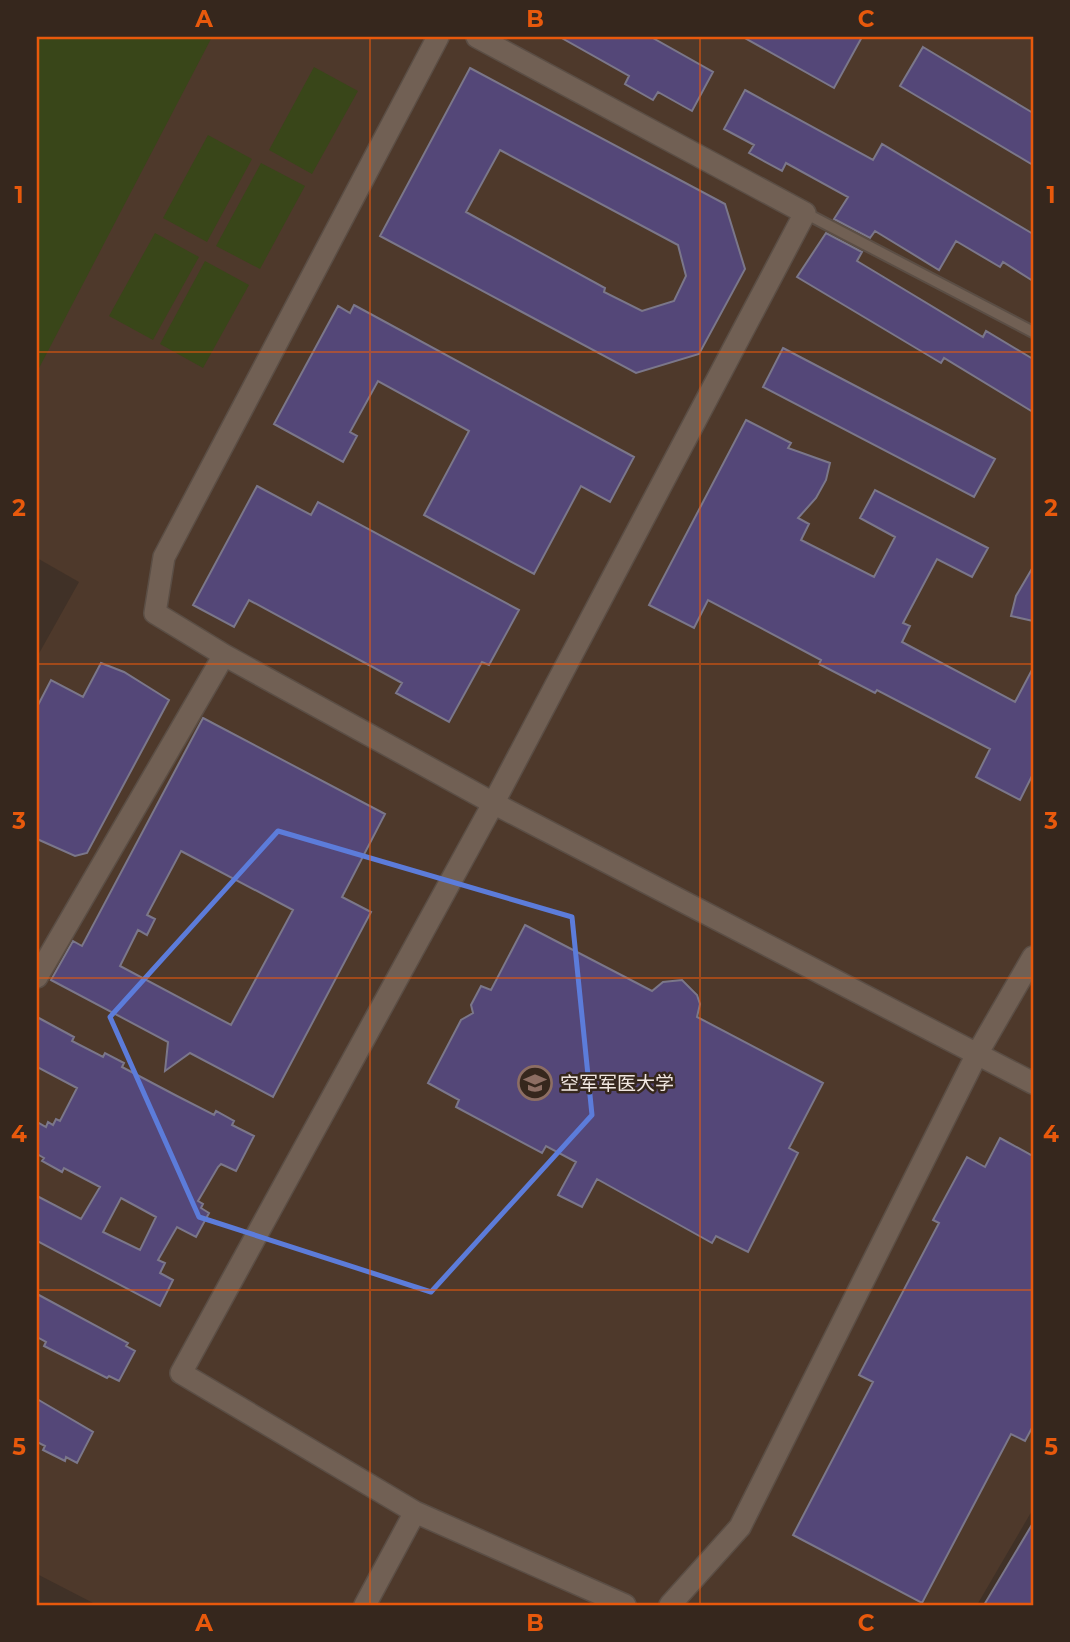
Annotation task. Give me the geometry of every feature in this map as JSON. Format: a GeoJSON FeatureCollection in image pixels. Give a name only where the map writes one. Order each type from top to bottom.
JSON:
{"type":"FeatureCollection","features":[{"type":"Feature","properties":{"kind":"street"},"geometry":{"type":"LineString","coordinates":[[438,37],[164,557],[155,613],[223,655],[493,803],[1033,1083]]}},
{"type":"Feature","properties":{"kind":"street"},"geometry":{"type":"LineString","coordinates":[[477,37],[805,213],[493,803],[181,1373],[415,1512],[625,1605]]}},
{"type":"Feature","properties":{"kind":"street"},"geometry":{"type":"LineString","coordinates":[[37,977],[223,655]]}},
{"type":"Feature","properties":{"kind":"street"},"geometry":{"type":"LineString","coordinates":[[670,1605],[740,1527],[977,1054],[1033,957]]}},
{"type":"Feature","properties":{"kind":"street"},"geometry":{"type":"LineString","coordinates":[[365,1605],[415,1512]]}},
{"type":"Feature","properties":{"kind":"lane"},"geometry":{"type":"LineString","coordinates":[[805,213],[1033,332]]}},
{"type":"Feature","properties":{"kind":"highlighted area"},"geometry":{"type":"Polygon","coordinates":[[[278,831],[572,917],[592,1115],[431,1292],[199,1217],[110,1017],[278,831]]]}},
{"type":"Feature","properties":{"kind":"shaded area","name":"空军军医大学"},"geometry":{"type":"Polygon","coordinates":[[[37,37],[1033,37],[1033,1509],[977,1605],[97,1605],[37,1574],[37,657],[79,582],[37,558],[37,37]]]}},
{"type":"Feature","properties":{"kind":"green space"},"geometry":{"type":"Polygon","coordinates":[[[37,37],[212,37],[37,372],[37,37]]]}},
{"type":"Feature","properties":{"kind":"green space"},"geometry":{"type":"Polygon","coordinates":[[[314,67],[358,91],[312,174],[269,150],[314,67]]]}},
{"type":"Feature","properties":{"kind":"green space"},"geometry":{"type":"Polygon","coordinates":[[[208,135],[252,159],[207,242],[163,218],[208,135]]]}},
{"type":"Feature","properties":{"kind":"green space"},"geometry":{"type":"Polygon","coordinates":[[[261,163],[305,186],[260,269],[216,246],[261,163]]]}},
{"type":"Feature","properties":{"kind":"green space"},"geometry":{"type":"Polygon","coordinates":[[[155,233],[199,257],[153,340],[109,316],[155,233]]]}},
{"type":"Feature","properties":{"kind":"green space"},"geometry":{"type":"Polygon","coordinates":[[[205,261],[249,285],[203,368],[160,344],[205,261]]]}},
{"type":"Feature","properties":{"kind":"building"},"geometry":{"type":"Polygon","coordinates":[[[560,37],[651,37],[713,72],[692,111],[658,92],[653,100],[625,84],[629,76],[560,37]]]}},
{"type":"Feature","properties":{"kind":"building"},"geometry":{"type":"Polygon","coordinates":[[[743,37],[862,37],[834,88],[743,37]]]}},
{"type":"Feature","properties":{"kind":"building"},"geometry":{"type":"Polygon","coordinates":[[[923,47],[1033,113],[1033,165],[900,86],[923,47]]]}},
{"type":"Feature","properties":{"kind":"building"},"geometry":{"type":"Polygon","coordinates":[[[470,68],[725,204],[745,269],[699,354],[636,373],[380,236],[470,68]],[[500,150],[466,212],[642,311],[674,301],[686,276],[678,245],[500,150]]]}},
{"type":"Feature","properties":{"kind":"building"},"geometry":{"type":"Polygon","coordinates":[[[745,90],[873,160],[882,144],[1033,234],[1033,281],[1003,262],[1000,267],[956,241],[939,270],[875,231],[870,238],[834,219],[848,197],[786,163],[782,171],[749,153],[754,145],[724,129],[745,90]]]}},
{"type":"Feature","properties":{"kind":"building"},"geometry":{"type":"Polygon","coordinates":[[[826,233],[862,252],[857,261],[983,337],[986,331],[1033,359],[1033,412],[944,358],[941,363],[797,277],[826,233]]]}},
{"type":"Feature","properties":{"kind":"building"},"geometry":{"type":"Polygon","coordinates":[[[354,305],[634,457],[610,502],[581,486],[534,574],[424,515],[469,431],[378,381],[350,432],[357,436],[343,462],[274,424],[338,306],[350,313],[354,305]]]}},
{"type":"Feature","properties":{"kind":"building"},"geometry":{"type":"Polygon","coordinates":[[[783,348],[995,459],[974,497],[763,387],[783,348]]]}},
{"type":"Feature","properties":{"kind":"building"},"geometry":{"type":"Polygon","coordinates":[[[746,420],[791,443],[788,448],[830,463],[826,480],[816,498],[798,518],[809,524],[801,540],[874,577],[895,537],[860,518],[875,490],[988,548],[972,577],[937,559],[903,623],[910,626],[902,642],[1015,702],[1033,668],[1033,774],[1020,800],[976,777],[990,749],[877,690],[875,693],[819,664],[821,660],[708,600],[694,628],[649,605],[746,420]]]}},
{"type":"Feature","properties":{"kind":"building"},"geometry":{"type":"Polygon","coordinates":[[[257,486],[311,515],[318,502],[519,610],[489,665],[482,662],[449,722],[396,693],[402,683],[249,600],[234,627],[193,605],[257,486]]]}},
{"type":"Feature","properties":{"kind":"building"},"geometry":{"type":"Polygon","coordinates":[[[1033,567],[1033,621],[1011,616],[1016,596],[1033,567]]]}},
{"type":"Feature","properties":{"kind":"building"},"geometry":{"type":"Polygon","coordinates":[[[101,663],[124,672],[169,700],[87,853],[75,856],[37,839],[37,707],[51,680],[83,697],[101,663]]]}},
{"type":"Feature","properties":{"kind":"building"},"geometry":{"type":"Polygon","coordinates":[[[203,718],[385,814],[342,897],[371,912],[273,1097],[190,1053],[165,1071],[168,1042],[51,980],[73,941],[82,946],[203,718]],[[181,851],[147,915],[155,919],[147,935],[138,930],[120,966],[231,1025],[293,910],[181,851]]]}},
{"type":"Feature","properties":{"kind":"building"},"geometry":{"type":"Polygon","coordinates":[[[525,925],[652,991],[663,982],[682,980],[697,995],[700,1004],[697,1017],[823,1083],[789,1148],[798,1153],[748,1252],[716,1236],[712,1243],[597,1179],[582,1207],[558,1195],[576,1162],[546,1146],[542,1153],[456,1107],[459,1100],[428,1083],[461,1020],[473,1013],[471,1005],[481,986],[491,990],[525,925]]]}},
{"type":"Feature","properties":{"kind":"building"},"geometry":{"type":"Polygon","coordinates":[[[37,1017],[74,1037],[72,1041],[103,1057],[105,1053],[124,1063],[122,1067],[214,1115],[216,1111],[234,1121],[232,1125],[254,1136],[236,1171],[221,1164],[198,1201],[203,1204],[201,1208],[209,1213],[196,1237],[177,1227],[158,1260],[165,1263],[160,1273],[173,1280],[160,1306],[37,1241],[37,1196],[81,1219],[100,1187],[64,1168],[62,1172],[42,1161],[44,1158],[37,1154],[37,1122],[46,1127],[48,1122],[53,1125],[56,1119],[60,1121],[77,1088],[37,1067],[37,1017]],[[121,1198],[103,1232],[140,1250],[156,1217],[121,1198]]]}},
{"type":"Feature","properties":{"kind":"building"},"geometry":{"type":"Polygon","coordinates":[[[1000,1138],[1033,1156],[1033,1426],[1025,1441],[1011,1434],[922,1603],[793,1535],[873,1382],[859,1375],[939,1223],[933,1220],[967,1157],[985,1167],[1000,1138]]]}},
{"type":"Feature","properties":{"kind":"building"},"geometry":{"type":"Polygon","coordinates":[[[37,1294],[128,1343],[126,1346],[135,1351],[119,1381],[109,1376],[107,1378],[44,1346],[46,1342],[37,1337],[37,1294]]]}},
{"type":"Feature","properties":{"kind":"building"},"geometry":{"type":"Polygon","coordinates":[[[37,1399],[93,1432],[77,1463],[66,1457],[65,1461],[43,1450],[45,1446],[37,1442],[37,1399]]]}},
{"type":"Feature","properties":{"kind":"building"},"geometry":{"type":"Polygon","coordinates":[[[1033,1523],[1033,1605],[984,1605],[1033,1523]]]}},
{"type":"Feature","properties":{"kind":"place","name":"空军军医大学"},"geometry":{"type":"Point","coordinates":[535,1083]}}]}
